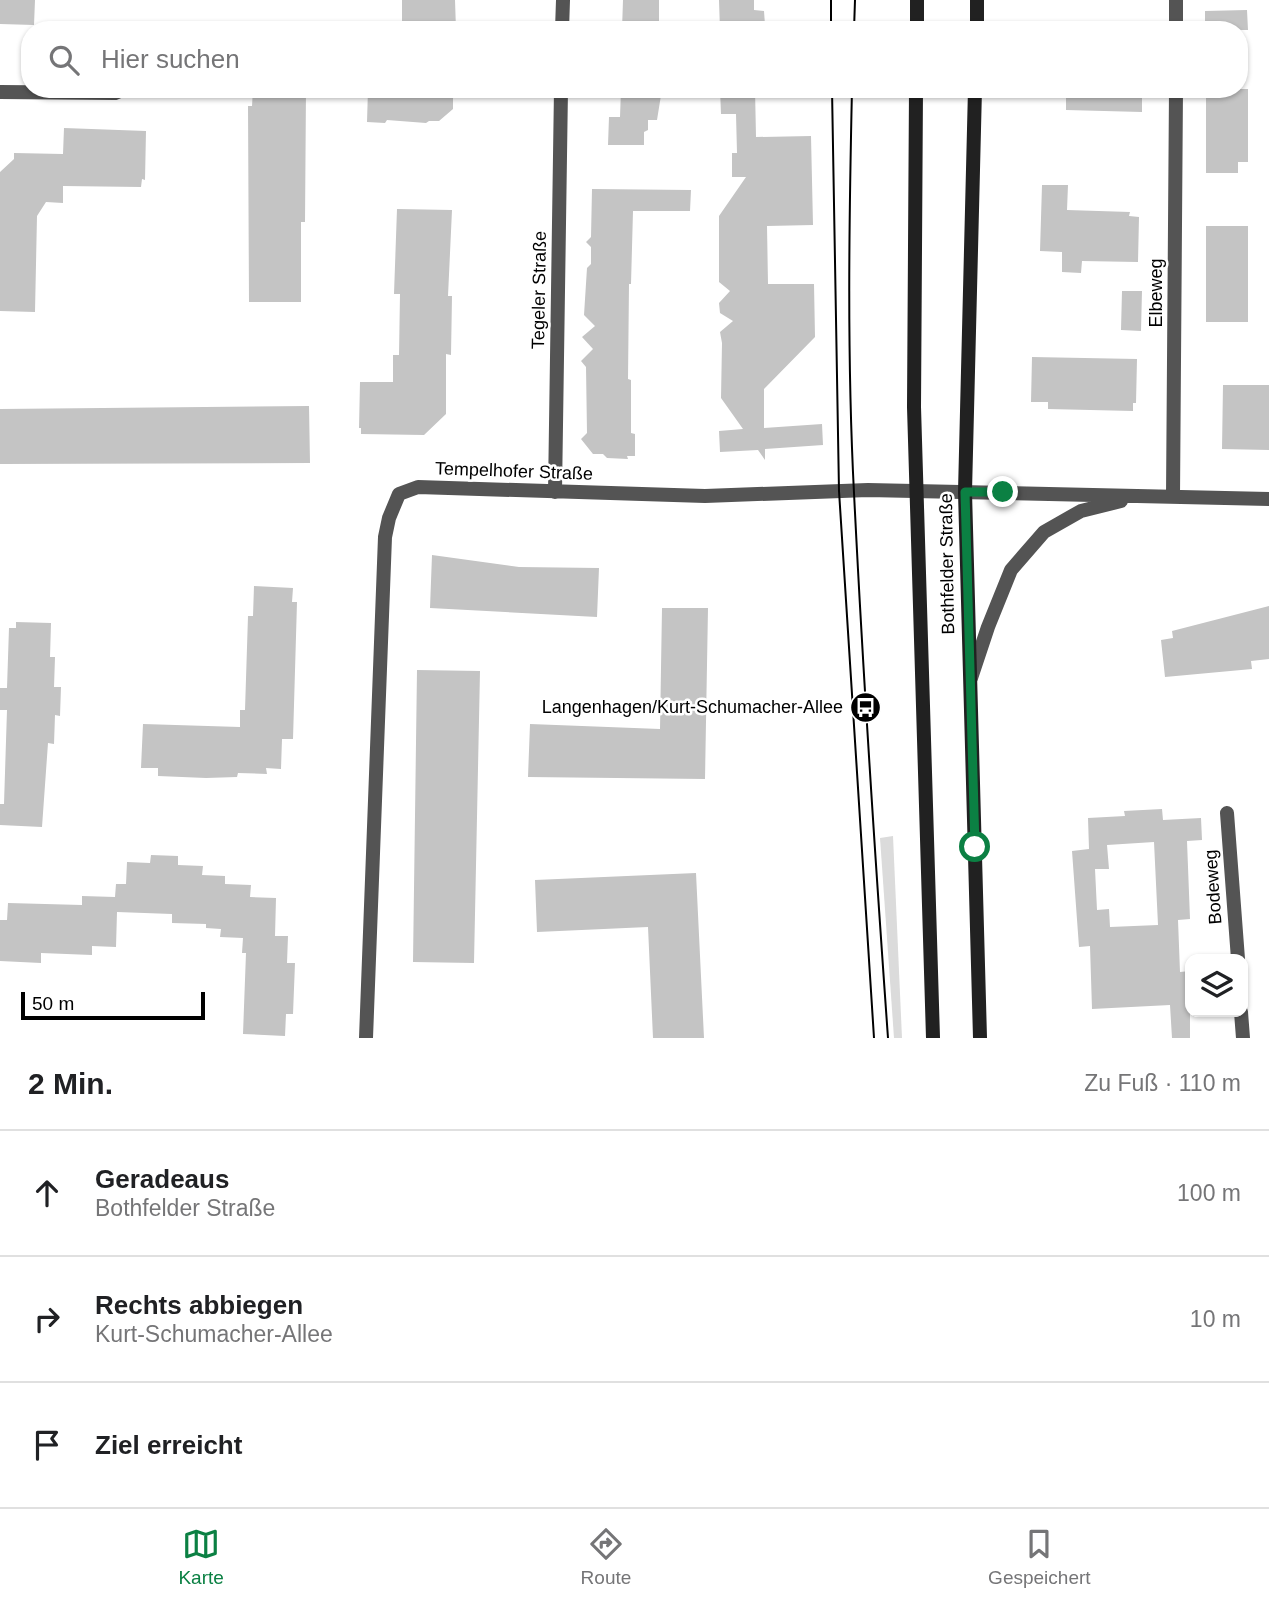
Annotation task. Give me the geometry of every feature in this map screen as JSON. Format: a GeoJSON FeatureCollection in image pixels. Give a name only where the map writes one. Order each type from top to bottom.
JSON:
{"type":"FeatureCollection","features":[{"type":"Feature","properties":{"kind":"main road"},"geometry":{"type":"LineString","coordinates":[[917,0],[917,21]]}},
{"type":"Feature","properties":{"kind":"main road"},"geometry":{"type":"LineString","coordinates":[[976,21],[977,0]]}},
{"type":"Feature","properties":{"kind":"main road","name":"Bothfelder Straße"},"geometry":{"type":"LineString","coordinates":[[916,98],[914,407],[933,1038]]}},
{"type":"Feature","properties":{"kind":"main road","name":"Bothfelder Straße"},"geometry":{"type":"LineString","coordinates":[[975,98],[965,492],[980,1038]]}},
{"type":"Feature","properties":{"kind":"street"},"geometry":{"type":"LineString","coordinates":[[562,21],[563,0]]}},
{"type":"Feature","properties":{"kind":"street"},"geometry":{"type":"LineString","coordinates":[[1176,0],[1176,21]]}},
{"type":"Feature","properties":{"kind":"street"},"geometry":{"type":"LineString","coordinates":[[0,92],[21,92]]}},
{"type":"Feature","properties":{"kind":"street","name":"Tegeler Straße"},"geometry":{"type":"LineString","coordinates":[[555,492],[561,98]]}},
{"type":"Feature","properties":{"kind":"street","name":"Elbeweg"},"geometry":{"type":"LineString","coordinates":[[1173,497],[1176,98]]}},
{"type":"Feature","properties":{"kind":"street","name":"Tempelhofer Straße"},"geometry":{"type":"LineString","coordinates":[[366,1038],[385,537],[389,517],[400,494],[418,487],[705,496],[827,491],[917,491],[1269,499]]}},
{"type":"Feature","properties":{"kind":"street"},"geometry":{"type":"LineString","coordinates":[[970,682],[1011,570],[1044,531],[1081,511],[1139,496]]}},
{"type":"Feature","properties":{"kind":"street","name":"Bodeweg"},"geometry":{"type":"LineString","coordinates":[[1227,813],[1238,954]]}},
{"type":"Feature","properties":{"kind":"street"},"geometry":{"type":"LineString","coordinates":[[1241,1017],[1243,1038]]}},
{"type":"Feature","properties":{"kind":"shaded area"},"geometry":{"type":"Polygon","coordinates":[[[893,836],[902,1038],[894,1038],[880,838],[893,836]]]}},
{"type":"Feature","properties":{"kind":"building"},"geometry":{"type":"Polygon","coordinates":[[[0,0],[35,0],[34,21],[21,21],[21,25],[0,24],[0,0]]]}},
{"type":"Feature","properties":{"kind":"building"},"geometry":{"type":"Polygon","coordinates":[[[402,0],[455,0],[456,21],[402,21],[402,0]]]}},
{"type":"Feature","properties":{"kind":"building"},"geometry":{"type":"Polygon","coordinates":[[[623,0],[659,0],[659,21],[622,21],[623,0]]]}},
{"type":"Feature","properties":{"kind":"building"},"geometry":{"type":"Polygon","coordinates":[[[719,0],[754,0],[754,10],[764,11],[765,21],[720,21],[719,0]]]}},
{"type":"Feature","properties":{"kind":"building"},"geometry":{"type":"Polygon","coordinates":[[[1247,10],[1248,21],[1205,21],[1205,11],[1247,10]]]}},
{"type":"Feature","properties":{"kind":"building"},"geometry":{"type":"Polygon","coordinates":[[[252,98],[306,98],[301,302],[249,302],[248,106],[252,106],[252,98]]]}},
{"type":"Feature","properties":{"kind":"building"},"geometry":{"type":"Polygon","coordinates":[[[368,98],[453,98],[453,109],[439,121],[367,122],[368,98]]]}},
{"type":"Feature","properties":{"kind":"building"},"geometry":{"type":"Polygon","coordinates":[[[621,98],[661,98],[657,120],[648,120],[644,145],[608,145],[609,117],[620,117],[621,98]]]}},
{"type":"Feature","properties":{"kind":"building"},"geometry":{"type":"Polygon","coordinates":[[[720,98],[755,98],[756,137],[811,136],[813,225],[767,226],[768,284],[814,284],[815,337],[764,389],[764,428],[822,424],[823,445],[765,449],[765,460],[758,450],[720,452],[719,431],[743,429],[721,398],[720,332],[733,321],[720,313],[719,303],[730,291],[719,282],[719,216],[746,177],[732,177],[732,153],[737,153],[736,114],[721,114],[720,98]]]}},
{"type":"Feature","properties":{"kind":"building"},"geometry":{"type":"Polygon","coordinates":[[[1066,98],[1142,98],[1142,112],[1066,110],[1066,98]]]}},
{"type":"Feature","properties":{"kind":"building"},"geometry":{"type":"Polygon","coordinates":[[[1206,98],[1248,98],[1248,162],[1238,162],[1238,173],[1206,173],[1206,98]]]}},
{"type":"Feature","properties":{"kind":"building"},"geometry":{"type":"Polygon","coordinates":[[[64,128],[146,131],[145,180],[142,179],[141,187],[63,186],[63,203],[46,202],[37,216],[35,312],[0,311],[0,172],[14,159],[14,153],[63,154],[64,128]]]}},
{"type":"Feature","properties":{"kind":"building"},"geometry":{"type":"Polygon","coordinates":[[[1042,185],[1068,185],[1067,210],[1130,212],[1129,216],[1139,217],[1138,262],[1082,261],[1081,273],[1062,272],[1062,252],[1040,251],[1042,185]]]}},
{"type":"Feature","properties":{"kind":"building"},"geometry":{"type":"Polygon","coordinates":[[[592,189],[691,190],[690,211],[633,211],[628,379],[631,380],[631,433],[635,434],[635,456],[627,456],[628,459],[593,454],[581,439],[587,433],[586,367],[581,361],[593,349],[582,337],[595,326],[584,315],[587,268],[591,264],[591,247],[586,242],[591,237],[592,189]]]}},
{"type":"Feature","properties":{"kind":"building"},"geometry":{"type":"Polygon","coordinates":[[[397,209],[452,210],[448,296],[452,296],[451,355],[446,354],[446,414],[424,435],[361,434],[360,382],[393,382],[393,355],[399,355],[400,294],[394,294],[397,209]]]}},
{"type":"Feature","properties":{"kind":"building"},"geometry":{"type":"Polygon","coordinates":[[[1206,226],[1248,226],[1248,322],[1206,322],[1206,226]]]}},
{"type":"Feature","properties":{"kind":"building"},"geometry":{"type":"Polygon","coordinates":[[[1122,291],[1142,291],[1141,331],[1121,330],[1122,291]]]}},
{"type":"Feature","properties":{"kind":"building"},"geometry":{"type":"Polygon","coordinates":[[[1032,357],[1137,359],[1136,403],[1133,403],[1133,411],[1048,409],[1048,402],[1031,402],[1032,357]]]}},
{"type":"Feature","properties":{"kind":"building"},"geometry":{"type":"Polygon","coordinates":[[[1223,385],[1269,385],[1269,450],[1222,449],[1223,385]]]}},
{"type":"Feature","properties":{"kind":"building"},"geometry":{"type":"Polygon","coordinates":[[[309,406],[310,463],[0,464],[0,409],[309,406]]]}},
{"type":"Feature","properties":{"kind":"building"},"geometry":{"type":"Polygon","coordinates":[[[432,555],[519,567],[599,568],[597,617],[430,608],[432,555]]]}},
{"type":"Feature","properties":{"kind":"building"},"geometry":{"type":"Polygon","coordinates":[[[254,586],[293,588],[292,602],[297,602],[293,739],[282,739],[281,769],[266,768],[267,774],[238,773],[237,777],[206,778],[158,776],[158,768],[141,768],[143,724],[240,727],[240,710],[245,710],[248,616],[253,616],[254,586]]]}},
{"type":"Feature","properties":{"kind":"building"},"geometry":{"type":"Polygon","coordinates":[[[1269,606],[1269,659],[1251,661],[1252,669],[1165,677],[1161,640],[1173,638],[1172,631],[1269,606]]]}},
{"type":"Feature","properties":{"kind":"building"},"geometry":{"type":"Polygon","coordinates":[[[662,608],[708,608],[705,779],[528,777],[530,724],[660,729],[662,608]]]}},
{"type":"Feature","properties":{"kind":"building"},"geometry":{"type":"Polygon","coordinates":[[[16,622],[51,623],[50,657],[55,657],[54,687],[61,687],[60,716],[55,715],[54,744],[48,743],[42,827],[0,825],[0,804],[4,804],[7,710],[0,710],[0,688],[7,688],[9,628],[16,628],[16,622]]]}},
{"type":"Feature","properties":{"kind":"building"},"geometry":{"type":"Polygon","coordinates":[[[417,670],[480,671],[474,963],[413,962],[417,670]]]}},
{"type":"Feature","properties":{"kind":"building"},"geometry":{"type":"Polygon","coordinates":[[[1162,809],[1163,820],[1201,818],[1202,840],[1187,841],[1190,919],[1178,920],[1180,972],[1185,972],[1185,1017],[1190,1017],[1190,1038],[1172,1038],[1170,1005],[1092,1009],[1090,946],[1079,947],[1072,851],[1089,849],[1088,818],[1125,816],[1124,811],[1162,809]],[[1154,842],[1107,845],[1109,869],[1095,869],[1097,910],[1109,909],[1110,927],[1158,925],[1154,842]]]}},
{"type":"Feature","properties":{"kind":"building"},"geometry":{"type":"Polygon","coordinates":[[[151,855],[178,856],[178,865],[203,866],[202,875],[225,876],[225,884],[251,885],[250,897],[276,898],[275,936],[288,936],[287,963],[295,963],[293,1014],[286,1014],[285,1036],[243,1034],[246,953],[242,953],[243,938],[220,937],[221,929],[206,928],[206,924],[172,923],[172,914],[117,912],[116,947],[92,946],[92,955],[41,953],[41,963],[0,961],[0,920],[7,920],[8,903],[82,905],[82,896],[115,897],[116,884],[126,884],[127,862],[150,863],[151,855]]]}},
{"type":"Feature","properties":{"kind":"building"},"geometry":{"type":"Polygon","coordinates":[[[696,873],[704,1038],[653,1038],[648,927],[537,932],[535,880],[696,873]]]}},
{"type":"Feature","properties":{"kind":"tram line"},"geometry":{"type":"LineString","coordinates":[[831,0],[831,21]]}},
{"type":"Feature","properties":{"kind":"tram line"},"geometry":{"type":"LineString","coordinates":[[854,21],[855,0]]}},
{"type":"Feature","properties":{"kind":"tram line"},"geometry":{"type":"LineString","coordinates":[[832,98],[839,491],[874,1038]]}},
{"type":"Feature","properties":{"kind":"tram line"},"geometry":{"type":"LineString","coordinates":[[852,98],[850,392],[865,697],[888,1038]]}},
{"type":"Feature","properties":{"kind":"place","name":"Langenhagen/Kurt-Schumacher-Allee"},"geometry":{"type":"Point","coordinates":[866,707]}},
{"type":"Feature","properties":{"kind":"route"},"geometry":{"type":"LineString","coordinates":[[975,847],[965,492],[1003,492]]}}]}
